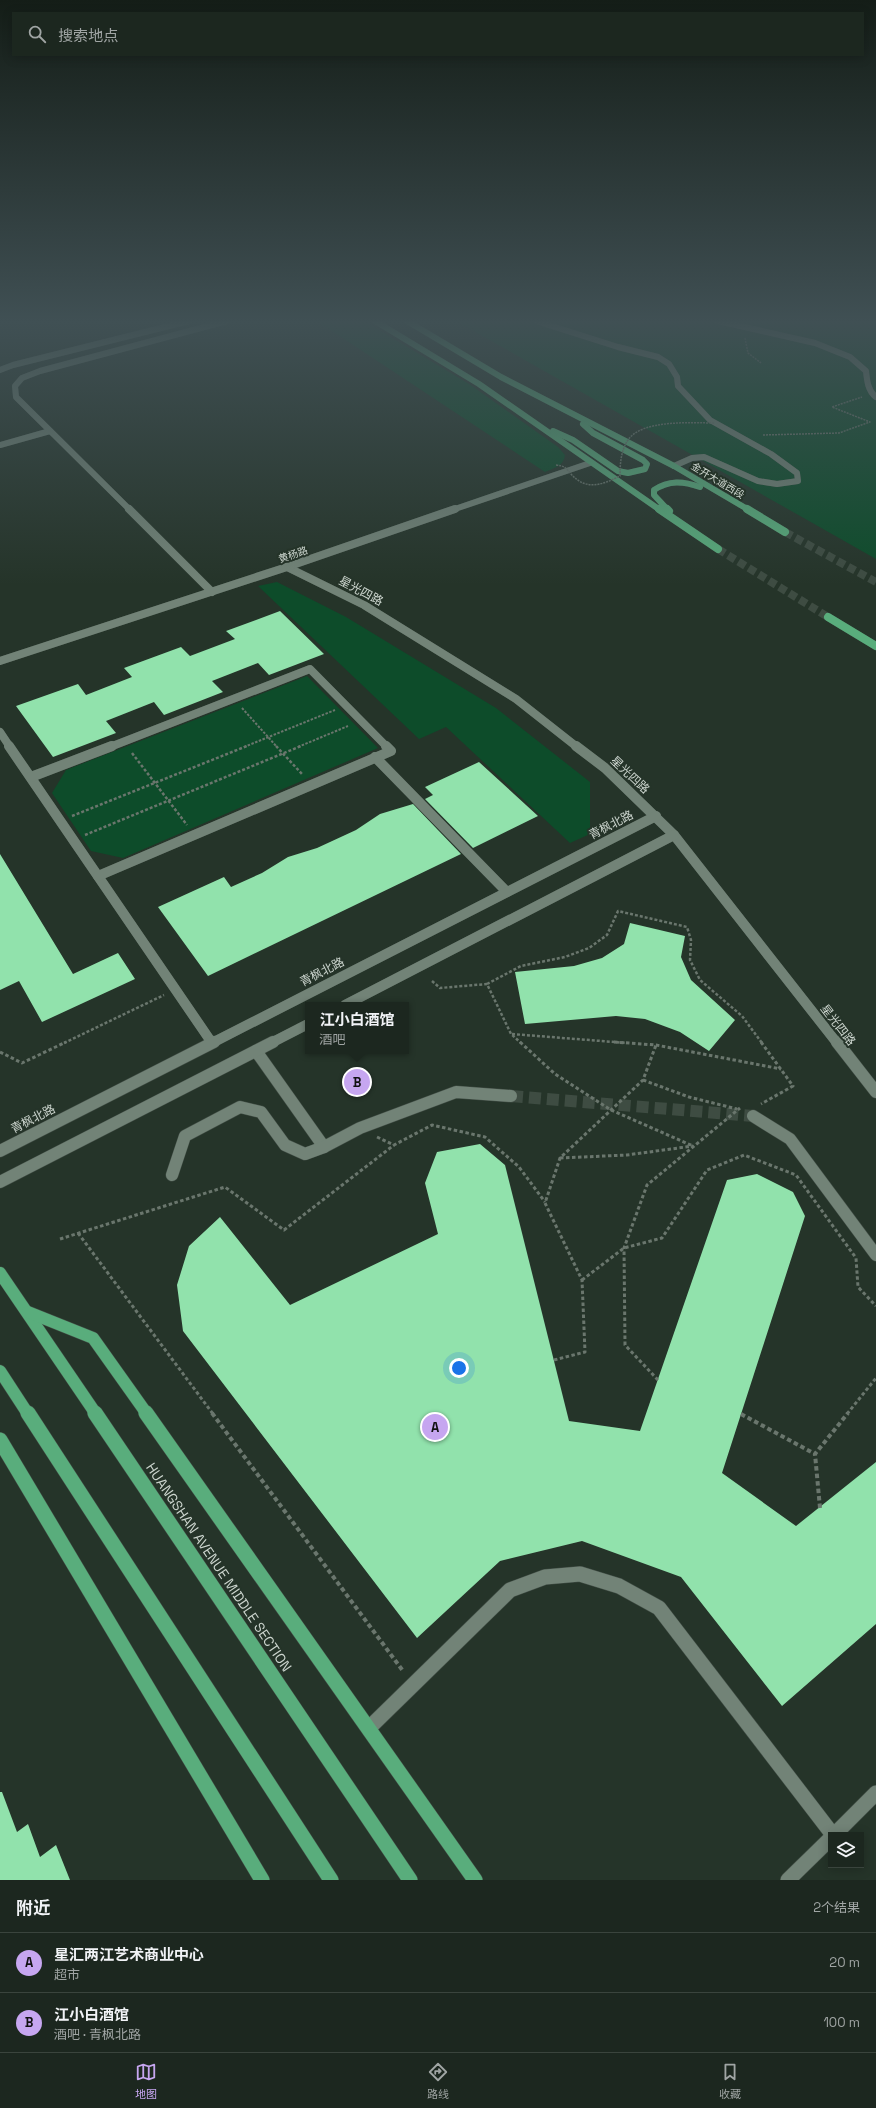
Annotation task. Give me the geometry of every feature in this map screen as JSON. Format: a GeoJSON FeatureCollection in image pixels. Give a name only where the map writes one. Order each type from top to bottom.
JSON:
{"type":"FeatureCollection","features":[{"type":"Feature","properties":{"kind":"main road"},"geometry":{"type":"LineString","coordinates":[[515,409],[590,463],[718,549]]}},
{"type":"Feature","properties":{"kind":"main road","name":"金开大道西段"},"geometry":{"type":"LineString","coordinates":[[561,409],[674,466],[785,532]]}},
{"type":"Feature","properties":{"kind":"main road"},"geometry":{"type":"LineString","coordinates":[[528,418],[573,440],[618,470],[628,473],[645,469],[647,464],[643,460],[593,433],[567,412]]}},
{"type":"Feature","properties":{"kind":"main road"},"geometry":{"type":"LineString","coordinates":[[686,528],[654,495],[654,490],[660,486],[678,481],[687,482],[738,504]]}},
{"type":"Feature","properties":{"kind":"main road"},"geometry":{"type":"LineString","coordinates":[[828,618],[876,646]]}},
{"type":"Feature","properties":{"kind":"main road","name":"HUANGSHAN AVENUE MIDDLE SECTION"},"geometry":{"type":"LineString","coordinates":[[0,1273],[28,1312],[410,1880]]}},
{"type":"Feature","properties":{"kind":"main road"},"geometry":{"type":"LineString","coordinates":[[28,1312],[93,1338],[475,1880]]}},
{"type":"Feature","properties":{"kind":"main road"},"geometry":{"type":"LineString","coordinates":[[0,1371],[331,1880]]}},
{"type":"Feature","properties":{"kind":"main road"},"geometry":{"type":"LineString","coordinates":[[0,1440],[262,1880]]}},
{"type":"Feature","properties":{"kind":"street"},"geometry":{"type":"LineString","coordinates":[[28,409],[212,592]]}},
{"type":"Feature","properties":{"kind":"street"},"geometry":{"type":"LineString","coordinates":[[674,466],[698,457],[711,458],[754,480],[770,485],[788,484],[798,481],[797,473],[771,454],[710,420],[699,409]]}},
{"type":"Feature","properties":{"kind":"street"},"geometry":{"type":"LineString","coordinates":[[0,445],[50,431]]}},
{"type":"Feature","properties":{"kind":"street","name":"黄杨路"},"geometry":{"type":"LineString","coordinates":[[0,661],[288,567],[590,463]]}},
{"type":"Feature","properties":{"kind":"street","name":"星光四路"},"geometry":{"type":"LineString","coordinates":[[288,567],[364,605],[516,699],[605,768],[656,816],[674,836],[876,1092]]}},
{"type":"Feature","properties":{"kind":"street"},"geometry":{"type":"LineString","coordinates":[[31,777],[310,669],[390,750],[98,876]]}},
{"type":"Feature","properties":{"kind":"street"},"geometry":{"type":"LineString","coordinates":[[0,732],[212,1043]]}},
{"type":"Feature","properties":{"kind":"street"},"geometry":{"type":"LineString","coordinates":[[375,757],[507,892]]}},
{"type":"Feature","properties":{"kind":"street","name":"青枫北路"},"geometry":{"type":"LineString","coordinates":[[0,1151],[656,816]]}},
{"type":"Feature","properties":{"kind":"street"},"geometry":{"type":"LineString","coordinates":[[351,1002],[674,836]]}},
{"type":"Feature","properties":{"kind":"street"},"geometry":{"type":"LineString","coordinates":[[0,1182],[305,1026]]}},
{"type":"Feature","properties":{"kind":"street"},"geometry":{"type":"LineString","coordinates":[[256,1051],[324,1147]]}},
{"type":"Feature","properties":{"kind":"street"},"geometry":{"type":"LineString","coordinates":[[172,1175],[185,1136],[240,1107],[261,1112],[285,1145],[305,1154],[324,1147],[360,1128],[456,1092],[511,1096]]}},
{"type":"Feature","properties":{"kind":"street"},"geometry":{"type":"LineString","coordinates":[[749,1112],[790,1139],[876,1255]]}},
{"type":"Feature","properties":{"kind":"street"},"geometry":{"type":"LineString","coordinates":[[369,1728],[510,1590],[545,1577],[580,1574],[619,1586],[659,1608],[831,1832]]}},
{"type":"Feature","properties":{"kind":"street"},"geometry":{"type":"LineString","coordinates":[[836,1832],[876,1793]]}},
{"type":"Feature","properties":{"kind":"street"},"geometry":{"type":"LineString","coordinates":[[788,1880],[828,1841]]}},
{"type":"Feature","properties":{"kind":"path"},"geometry":{"type":"LineString","coordinates":[[739,436],[839,433],[870,422],[836,409]]}},
{"type":"Feature","properties":{"kind":"path"},"geometry":{"type":"LineString","coordinates":[[556,465],[565,466],[575,480],[589,486],[606,484],[620,476],[620,462],[629,437],[640,431],[678,423],[715,423]]}},
{"type":"Feature","properties":{"kind":"path"},"geometry":{"type":"LineString","coordinates":[[233,699],[312,784]]}},
{"type":"Feature","properties":{"kind":"path"},"geometry":{"type":"LineString","coordinates":[[60,820],[346,706]]}},
{"type":"Feature","properties":{"kind":"path"},"geometry":{"type":"LineString","coordinates":[[73,839],[361,721]]}},
{"type":"Feature","properties":{"kind":"path"},"geometry":{"type":"LineString","coordinates":[[123,742],[195,835]]}},
{"type":"Feature","properties":{"kind":"path"},"geometry":{"type":"LineString","coordinates":[[432,982],[440,988],[486,984],[521,966],[564,957],[589,948],[607,935],[618,911],[687,927],[691,940],[690,960],[700,980],[742,1016],[793,1086],[760,1105]]}},
{"type":"Feature","properties":{"kind":"path"},"geometry":{"type":"LineString","coordinates":[[486,984],[512,1034],[555,1074],[611,1110],[693,1146]]}},
{"type":"Feature","properties":{"kind":"path"},"geometry":{"type":"LineString","coordinates":[[0,1052],[22,1063],[175,989]]}},
{"type":"Feature","properties":{"kind":"path"},"geometry":{"type":"LineString","coordinates":[[512,1034],[656,1045],[781,1069]]}},
{"type":"Feature","properties":{"kind":"path"},"geometry":{"type":"LineString","coordinates":[[545,1203],[560,1158],[643,1080],[656,1045]]}},
{"type":"Feature","properties":{"kind":"path"},"geometry":{"type":"LineString","coordinates":[[643,1080],[688,1097],[749,1112]]}},
{"type":"Feature","properties":{"kind":"path"},"geometry":{"type":"LineString","coordinates":[[658,1380],[625,1345],[624,1248],[647,1185],[738,1109]]}},
{"type":"Feature","properties":{"kind":"path"},"geometry":{"type":"LineString","coordinates":[[60,1239],[226,1187],[284,1230],[394,1145],[432,1124],[485,1137],[519,1167],[545,1203],[582,1280],[585,1352],[554,1360]]}},
{"type":"Feature","properties":{"kind":"path"},"geometry":{"type":"LineString","coordinates":[[360,1128],[394,1145]]}},
{"type":"Feature","properties":{"kind":"path"},"geometry":{"type":"LineString","coordinates":[[560,1158],[627,1155],[693,1146]]}},
{"type":"Feature","properties":{"kind":"path"},"geometry":{"type":"LineString","coordinates":[[582,1280],[624,1248],[662,1238],[707,1170],[744,1155],[796,1175],[856,1258],[858,1287],[876,1306]]}},
{"type":"Feature","properties":{"kind":"path"},"geometry":{"type":"LineString","coordinates":[[78,1233],[413,1685]]}},
{"type":"Feature","properties":{"kind":"path"},"geometry":{"type":"LineString","coordinates":[[820,1508],[815,1454],[876,1378]]}},
{"type":"Feature","properties":{"kind":"path"},"geometry":{"type":"LineString","coordinates":[[741,1414],[815,1454]]}},
{"type":"Feature","properties":{"kind":"green space"},"geometry":{"type":"Polygon","coordinates":[[[449,409],[504,409],[558,447],[565,455],[561,464],[545,472],[449,409]]]}},
{"type":"Feature","properties":{"kind":"green space"},"geometry":{"type":"Polygon","coordinates":[[[611,409],[876,409],[876,559],[611,409]]]}},
{"type":"Feature","properties":{"kind":"green space"},"geometry":{"type":"Polygon","coordinates":[[[277,582],[346,617],[496,708],[590,782],[590,834],[570,843],[446,727],[419,739],[258,586],[277,582]]]}},
{"type":"Feature","properties":{"kind":"green space"},"geometry":{"type":"Polygon","coordinates":[[[307,676],[378,748],[123,858],[91,851],[52,793],[66,770],[307,676]]]}},
{"type":"Feature","properties":{"kind":"building"},"geometry":{"type":"Polygon","coordinates":[[[280,611],[324,654],[269,675],[258,663],[212,681],[223,692],[164,715],[154,702],[106,721],[116,733],[53,757],[16,706],[78,684],[86,695],[132,677],[124,668],[181,647],[190,656],[235,639],[226,631],[280,611]]]}},
{"type":"Feature","properties":{"kind":"building"},"geometry":{"type":"Polygon","coordinates":[[[479,762],[538,816],[473,848],[425,799],[433,795],[425,787],[479,762]]]}},
{"type":"Feature","properties":{"kind":"building"},"geometry":{"type":"Polygon","coordinates":[[[413,804],[461,854],[208,976],[158,907],[224,877],[231,887],[262,873],[288,857],[317,848],[356,830],[380,814],[413,804]]]}},
{"type":"Feature","properties":{"kind":"building"},"geometry":{"type":"Polygon","coordinates":[[[0,854],[73,974],[118,953],[135,979],[42,1022],[19,981],[0,990],[0,854]]]}},
{"type":"Feature","properties":{"kind":"building"},"geometry":{"type":"Polygon","coordinates":[[[630,923],[685,936],[681,957],[691,980],[735,1020],[709,1051],[680,1032],[645,1019],[616,1016],[525,1024],[515,972],[574,966],[602,958],[624,944],[630,923]]]}},
{"type":"Feature","properties":{"kind":"building"},"geometry":{"type":"Polygon","coordinates":[[[480,1144],[505,1165],[569,1421],[640,1431],[727,1180],[757,1174],[793,1192],[805,1216],[722,1473],[796,1526],[876,1462],[876,1624],[782,1706],[681,1577],[582,1541],[500,1561],[417,1638],[183,1331],[177,1285],[189,1246],[220,1217],[290,1305],[438,1234],[425,1183],[437,1152],[480,1144]]]}},
{"type":"Feature","properties":{"kind":"building"},"geometry":{"type":"Polygon","coordinates":[[[0,1792],[2,1792],[17,1832],[28,1824],[40,1857],[56,1845],[70,1880],[0,1880],[0,1792]]]}},
{"type":"Feature","properties":{"kind":"tunnel"},"geometry":{"type":"LineString","coordinates":[[785,532],[876,582]]}},
{"type":"Feature","properties":{"kind":"tunnel"},"geometry":{"type":"LineString","coordinates":[[718,549],[828,617]]}},
{"type":"Feature","properties":{"kind":"tunnel"},"geometry":{"type":"LineString","coordinates":[[511,1096],[753,1116]]}},
{"type":"Feature","properties":{"kind":"place","name":"江小白酒馆"},"geometry":{"type":"Point","coordinates":[357,1082]}},
{"type":"Feature","properties":{"kind":"place","name":"星汇两江艺术商业中心"},"geometry":{"type":"Point","coordinates":[435,1427]}}]}
